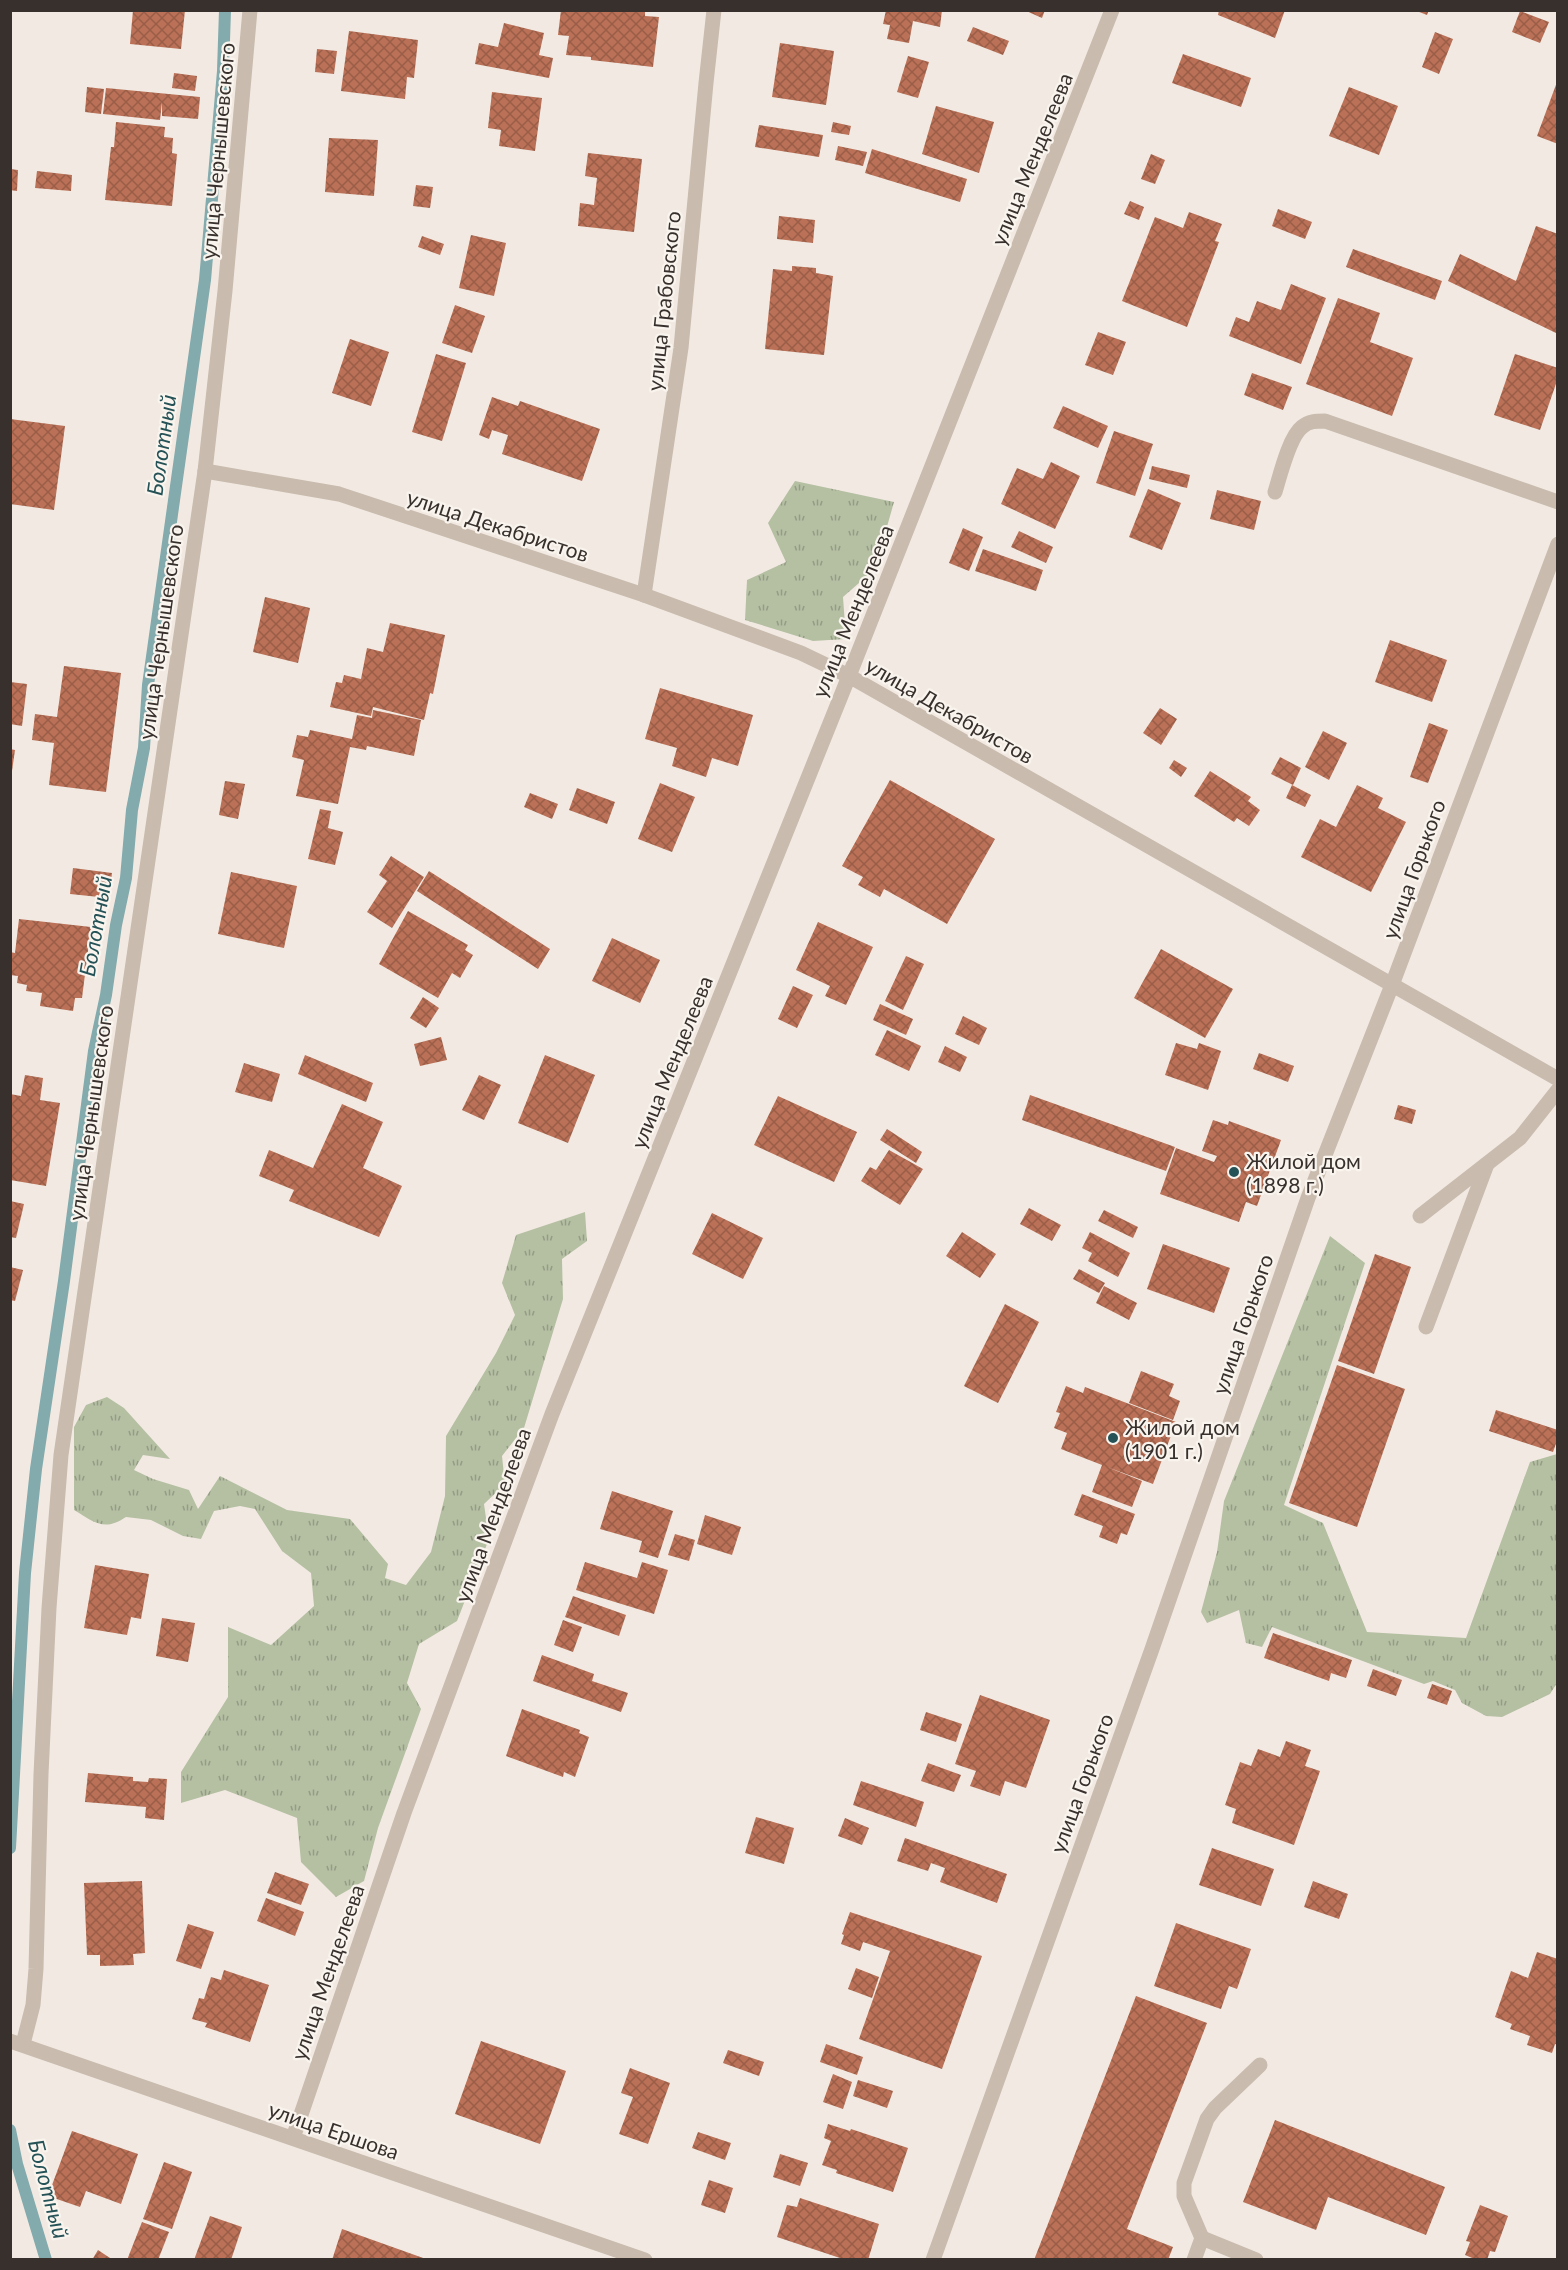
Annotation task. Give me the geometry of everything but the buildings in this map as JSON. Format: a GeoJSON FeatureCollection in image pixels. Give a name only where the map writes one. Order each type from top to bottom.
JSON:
{"type":"FeatureCollection","features":[{"type":"Feature","properties":{"kind":"street","name":"улица Чернышевского"},"geometry":{"type":"LineString","coordinates":[[17,2043],[33,2005],[36,1969],[48,1632],[61,1455],[205,471],[225,291],[250,10]]}},
{"type":"Feature","properties":{"kind":"street","name":"улица Грабовского"},"geometry":{"type":"LineString","coordinates":[[644,595],[681,348],[714,10]]}},
{"type":"Feature","properties":{"kind":"street","name":"улица Менделеева"},"geometry":{"type":"LineString","coordinates":[[292,2138],[404,1813],[552,1414],[849,676],[1112,10]]}},
{"type":"Feature","properties":{"kind":"street"},"geometry":{"type":"LineString","coordinates":[[1275,492],[1295,437],[1301,428],[1313,421],[1325,421],[1557,502]]}},
{"type":"Feature","properties":{"kind":"street","name":"улица Декабристов"},"geometry":{"type":"LineString","coordinates":[[205,471],[339,494],[644,595],[801,653],[849,676],[1557,1079]]}},
{"type":"Feature","properties":{"kind":"street","name":"улица Горького"},"geometry":{"type":"LineString","coordinates":[[933,2259],[1152,1650],[1308,1198],[1392,986],[1557,544]]}},
{"type":"Feature","properties":{"kind":"street"},"geometry":{"type":"LineString","coordinates":[[1420,1216],[1520,1138],[1557,1090]]}},
{"type":"Feature","properties":{"kind":"street"},"geometry":{"type":"LineString","coordinates":[[1426,1327],[1487,1164]]}},
{"type":"Feature","properties":{"kind":"street","name":"улица Ершова"},"geometry":{"type":"LineString","coordinates":[[17,2043],[645,2259]]}},
{"type":"Feature","properties":{"kind":"street"},"geometry":{"type":"LineString","coordinates":[[1194,2259],[1202,2238],[1184,2196],[1184,2183],[1207,2119],[1215,2108],[1260,2065]]}},
{"type":"Feature","properties":{"kind":"street"},"geometry":{"type":"LineString","coordinates":[[1202,2238],[1256,2259]]}},
{"type":"Feature","properties":{"kind":"green space"},"geometry":{"type":"Polygon","coordinates":[[[795,481],[894,502],[875,569],[843,597],[846,639],[813,641],[745,620],[747,580],[786,562],[768,523],[795,481]]]}},
{"type":"Feature","properties":{"kind":"green space"},"geometry":{"type":"Polygon","coordinates":[[[585,1212],[587,1241],[562,1259],[563,1299],[524,1428],[502,1456],[505,1484],[484,1504],[489,1539],[457,1621],[419,1644],[407,1683],[421,1709],[378,1828],[364,1881],[336,1897],[301,1862],[297,1818],[225,1790],[181,1803],[181,1772],[228,1697],[228,1627],[271,1645],[314,1606],[311,1573],[282,1551],[255,1509],[240,1506],[214,1511],[201,1539],[183,1536],[151,1520],[126,1517],[111,1524],[99,1524],[74,1510],[74,1427],[86,1405],[107,1397],[124,1408],[170,1459],[143,1455],[134,1470],[153,1479],[189,1490],[198,1509],[220,1476],[287,1510],[350,1519],[388,1564],[385,1578],[406,1585],[431,1552],[445,1496],[446,1436],[496,1353],[515,1315],[502,1283],[516,1235],[585,1212]]]}},
{"type":"Feature","properties":{"kind":"green space"},"geometry":{"type":"Polygon","coordinates":[[[1330,1236],[1365,1263],[1284,1505],[1323,1523],[1367,1632],[1466,1638],[1530,1462],[1557,1454],[1557,1683],[1550,1694],[1502,1717],[1486,1716],[1462,1703],[1455,1690],[1433,1681],[1424,1684],[1272,1627],[1262,1647],[1246,1643],[1239,1610],[1207,1623],[1201,1612],[1217,1552],[1224,1501],[1330,1236]]]}},
{"type":"Feature","properties":{"kind":"waterway","name":"Болотный"},"geometry":{"type":"LineString","coordinates":[[10,1848],[25,1573],[36,1469],[64,1281],[94,1051],[126,878],[132,810],[144,748],[148,685],[205,280],[223,71],[225,10]]}},
{"type":"Feature","properties":{"kind":"waterway","name":"Болотный"},"geometry":{"type":"LineString","coordinates":[[10,2130],[17,2164],[46,2260]]}},
{"type":"Feature","properties":{"kind":"place","name":"Жилой дом (1898 г.)"},"geometry":{"type":"Point","coordinates":[1234,1172]}},
{"type":"Feature","properties":{"kind":"place","name":"Жилой дом (1901 г.)"},"geometry":{"type":"Point","coordinates":[1113,1438]}}]}
